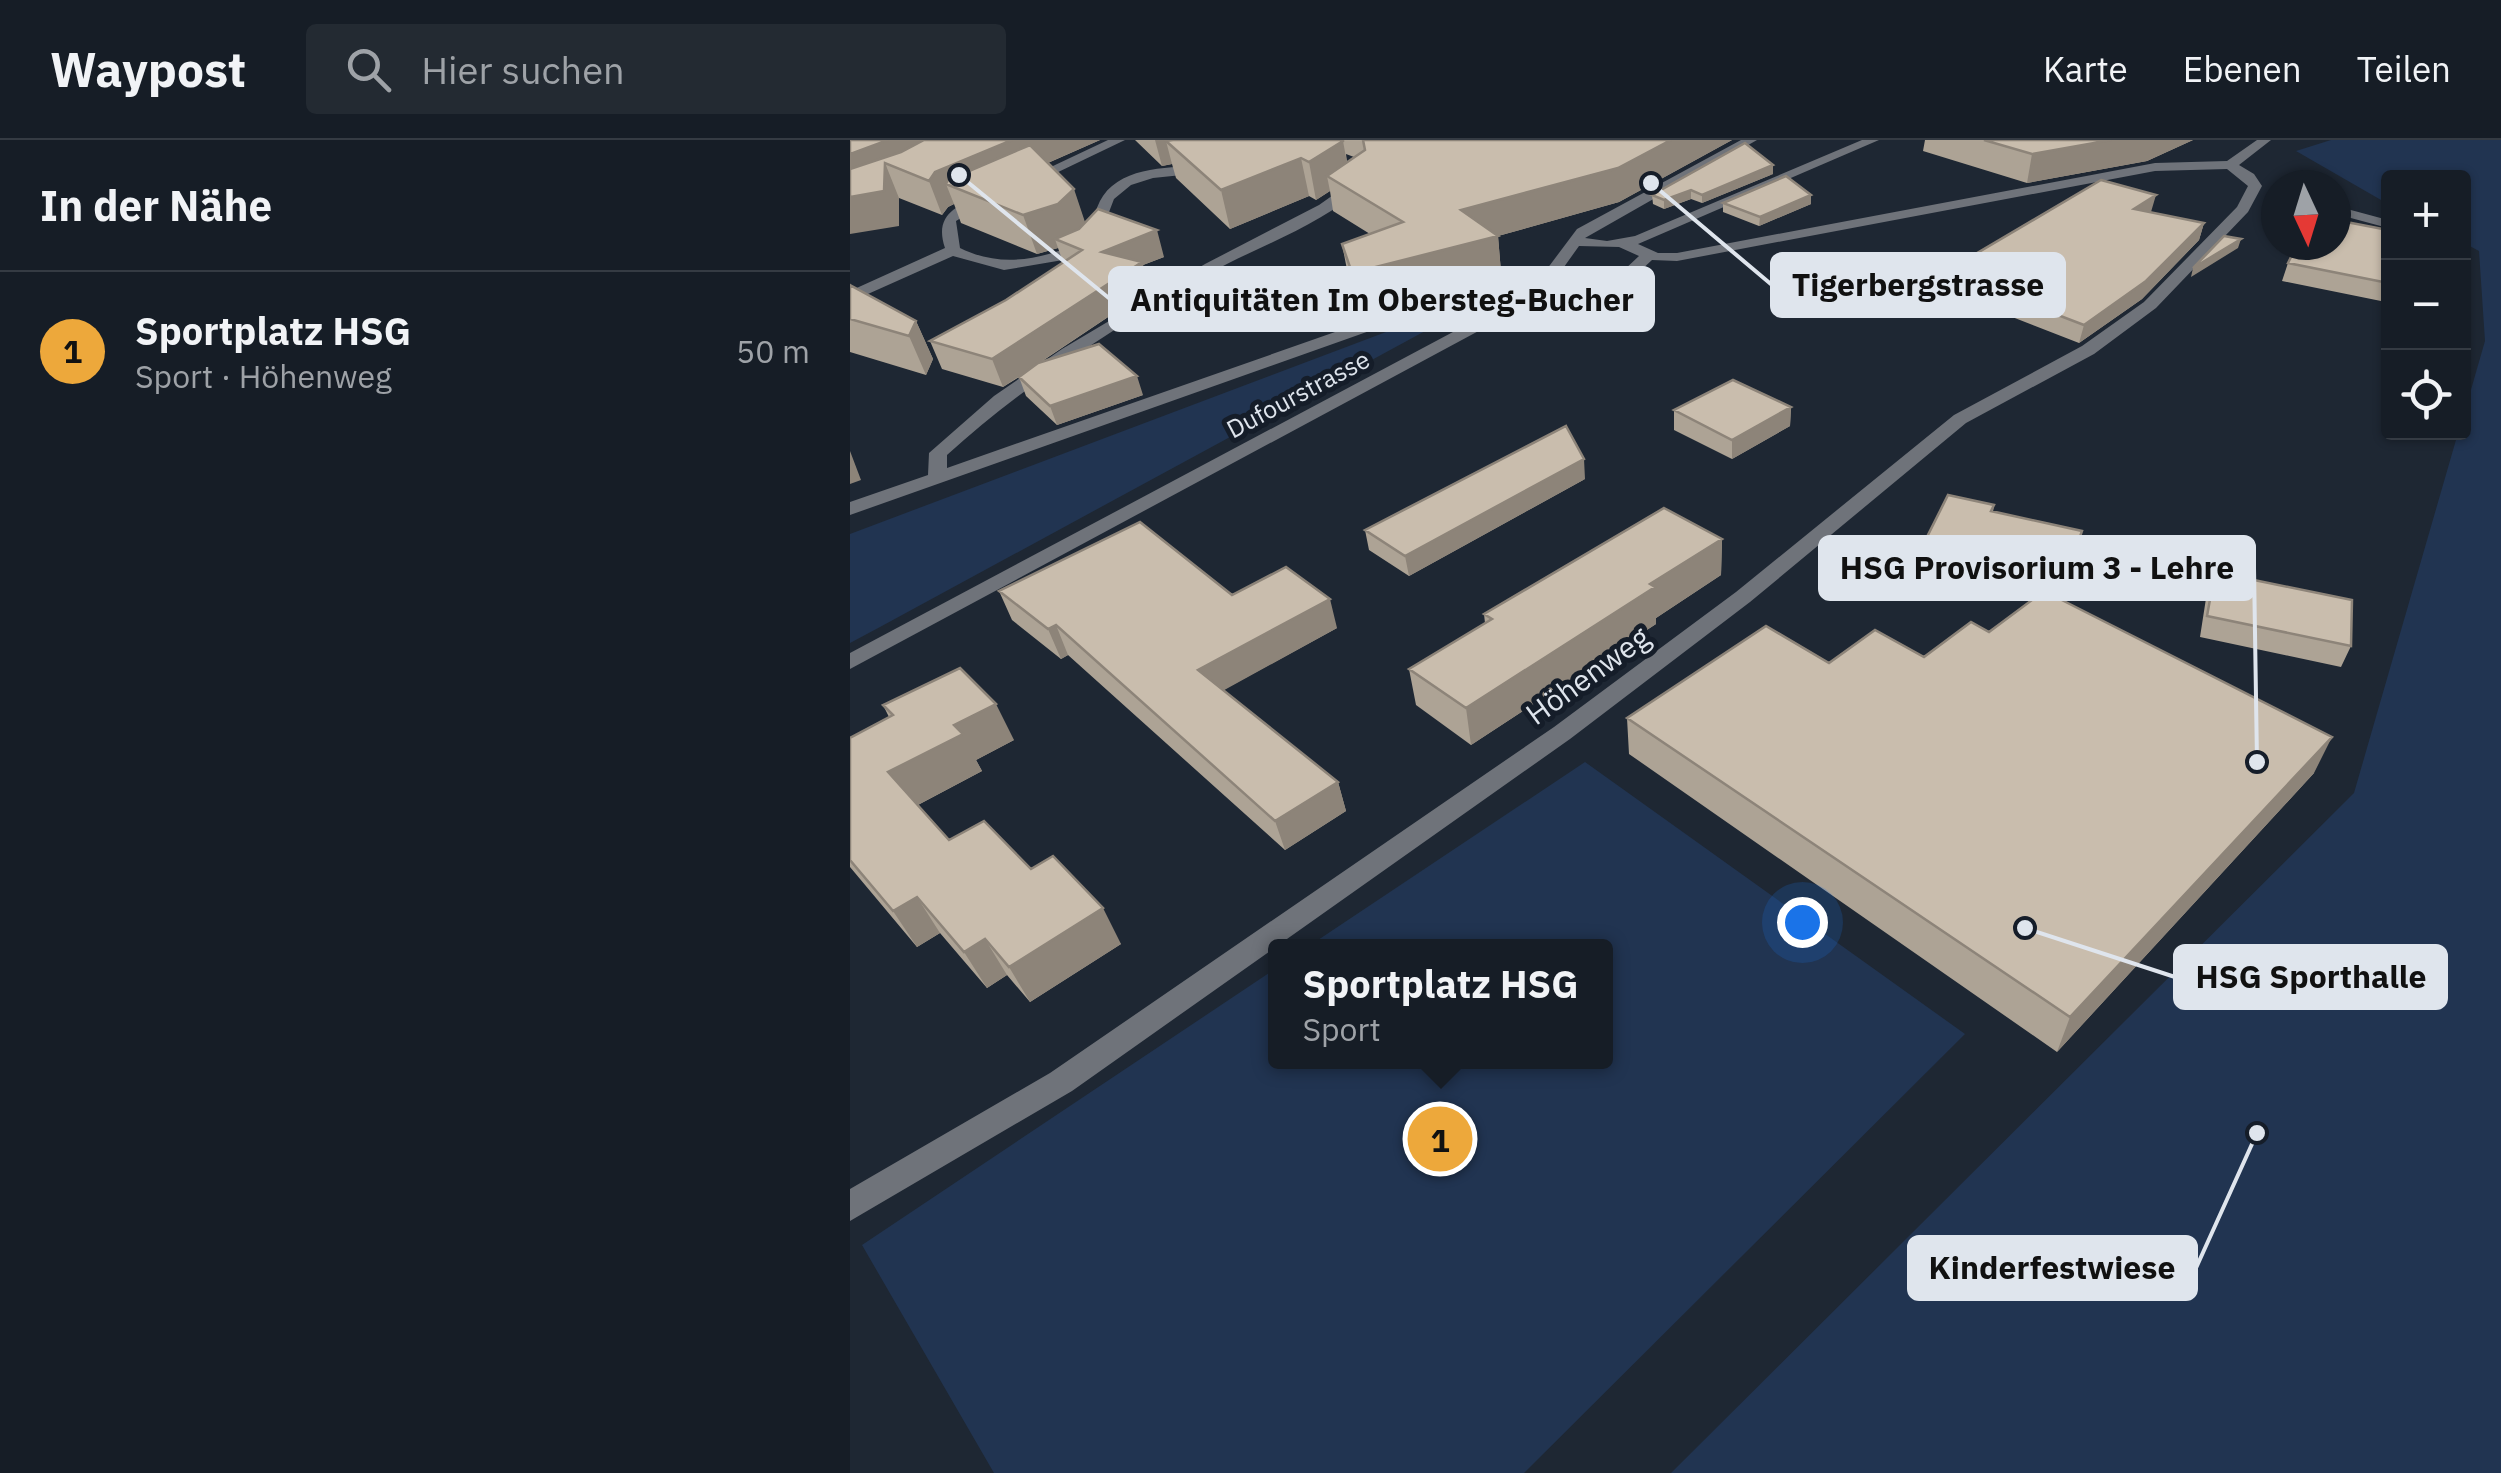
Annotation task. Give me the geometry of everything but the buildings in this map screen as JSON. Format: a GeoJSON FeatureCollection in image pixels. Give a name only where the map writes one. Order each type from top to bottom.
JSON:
{"type":"FeatureCollection","features":[{"type":"Feature","properties":{"kind":"street"},"geometry":{"type":"LineString","coordinates":[[1118,140],[955,213],[947,222],[946,234],[953,250],[966,258],[1000,265],[1062,256],[1091,243],[1107,200],[1126,183],[1154,175],[1214,168]]}},
{"type":"Feature","properties":{"kind":"street"},"geometry":{"type":"LineString","coordinates":[[1574,241],[1598,221],[1751,140]]}},
{"type":"Feature","properties":{"kind":"street"},"geometry":{"type":"LineString","coordinates":[[1624,244],[1873,140]]}},
{"type":"Feature","properties":{"kind":"street"},"geometry":{"type":"LineString","coordinates":[[1574,241],[1624,244],[1649,255],[1677,257],[2155,167],[2230,164],[2264,140]]}},
{"type":"Feature","properties":{"kind":"street","name":"Höhenweg"},"geometry":{"type":"LineString","coordinates":[[2230,164],[2261,185]]}},
{"type":"Feature","properties":{"kind":"street"},"geometry":{"type":"LineString","coordinates":[[937,479],[938,454],[965,428],[1150,302],[1346,194],[1362,181],[1358,166]]}},
{"type":"Feature","properties":{"kind":"street","name":"Höhenweg"},"geometry":{"type":"LineString","coordinates":[[850,1206],[1061,1082],[1562,733],[1743,597],[1960,419],[2088,350],[2150,305],[2261,193]]}},
{"type":"Feature","properties":{"kind":"street"},"geometry":{"type":"LineString","coordinates":[[1932,209],[1956,218]]}},
{"type":"Feature","properties":{"kind":"street"},"geometry":{"type":"LineString","coordinates":[[2351,214],[2381,222]]}},
{"type":"Feature","properties":{"kind":"street","name":"Dufourstrasse"},"geometry":{"type":"LineString","coordinates":[[850,662],[1538,292],[1574,241]]}},
{"type":"Feature","properties":{"kind":"street"},"geometry":{"type":"LineString","coordinates":[[850,298],[953,250]]}},
{"type":"Feature","properties":{"kind":"street"},"geometry":{"type":"LineString","coordinates":[[1637,281],[1631,272],[1649,255]]}},
{"type":"Feature","properties":{"kind":"street"},"geometry":{"type":"LineString","coordinates":[[850,509],[1500,279],[1551,277]]}},
{"type":"Feature","properties":{"kind":"shaded area"},"geometry":{"type":"Polygon","coordinates":[[[2331,140],[2501,140],[2501,1473],[1671,1473],[2354,793],[2456,440],[2471,440],[2471,390],[2485,341],[2479,251],[2471,247],[2471,170],[2381,170],[2381,200],[2351,183],[2351,170],[2329,170],[2296,151],[2331,140]]]}},
{"type":"Feature","properties":{"kind":"shaded area"},"geometry":{"type":"Polygon","coordinates":[[[1508,286],[880,627],[850,643],[850,534],[1508,286]]]}},
{"type":"Feature","properties":{"kind":"shaded area"},"geometry":{"type":"Polygon","coordinates":[[[1585,762],[1965,1034],[1524,1473],[994,1473],[862,1245],[1268,974],[1268,1069],[1613,1069],[1613,939],[1320,939],[1585,762]]]}},
{"type":"Feature","properties":{"kind":"place","name":"Antiquitäten Im Obersteg-Bucher"},"geometry":{"type":"Point","coordinates":[959,175]}},
{"type":"Feature","properties":{"kind":"place","name":"Tigerbergstrasse"},"geometry":{"type":"Point","coordinates":[1651,183]}},
{"type":"Feature","properties":{"kind":"place","name":"HSG Provisorium 3 - Lehre"},"geometry":{"type":"Point","coordinates":[2257,762]}},
{"type":"Feature","properties":{"kind":"place","name":"HSG Sporthalle"},"geometry":{"type":"Point","coordinates":[2025,928]}},
{"type":"Feature","properties":{"kind":"place","name":"Kinderfestwiese"},"geometry":{"type":"Point","coordinates":[2257,1133]}},
{"type":"Feature","properties":{"kind":"place","name":"Sportplatz HSG"},"geometry":{"type":"Point","coordinates":[1440,1139]}}]}
